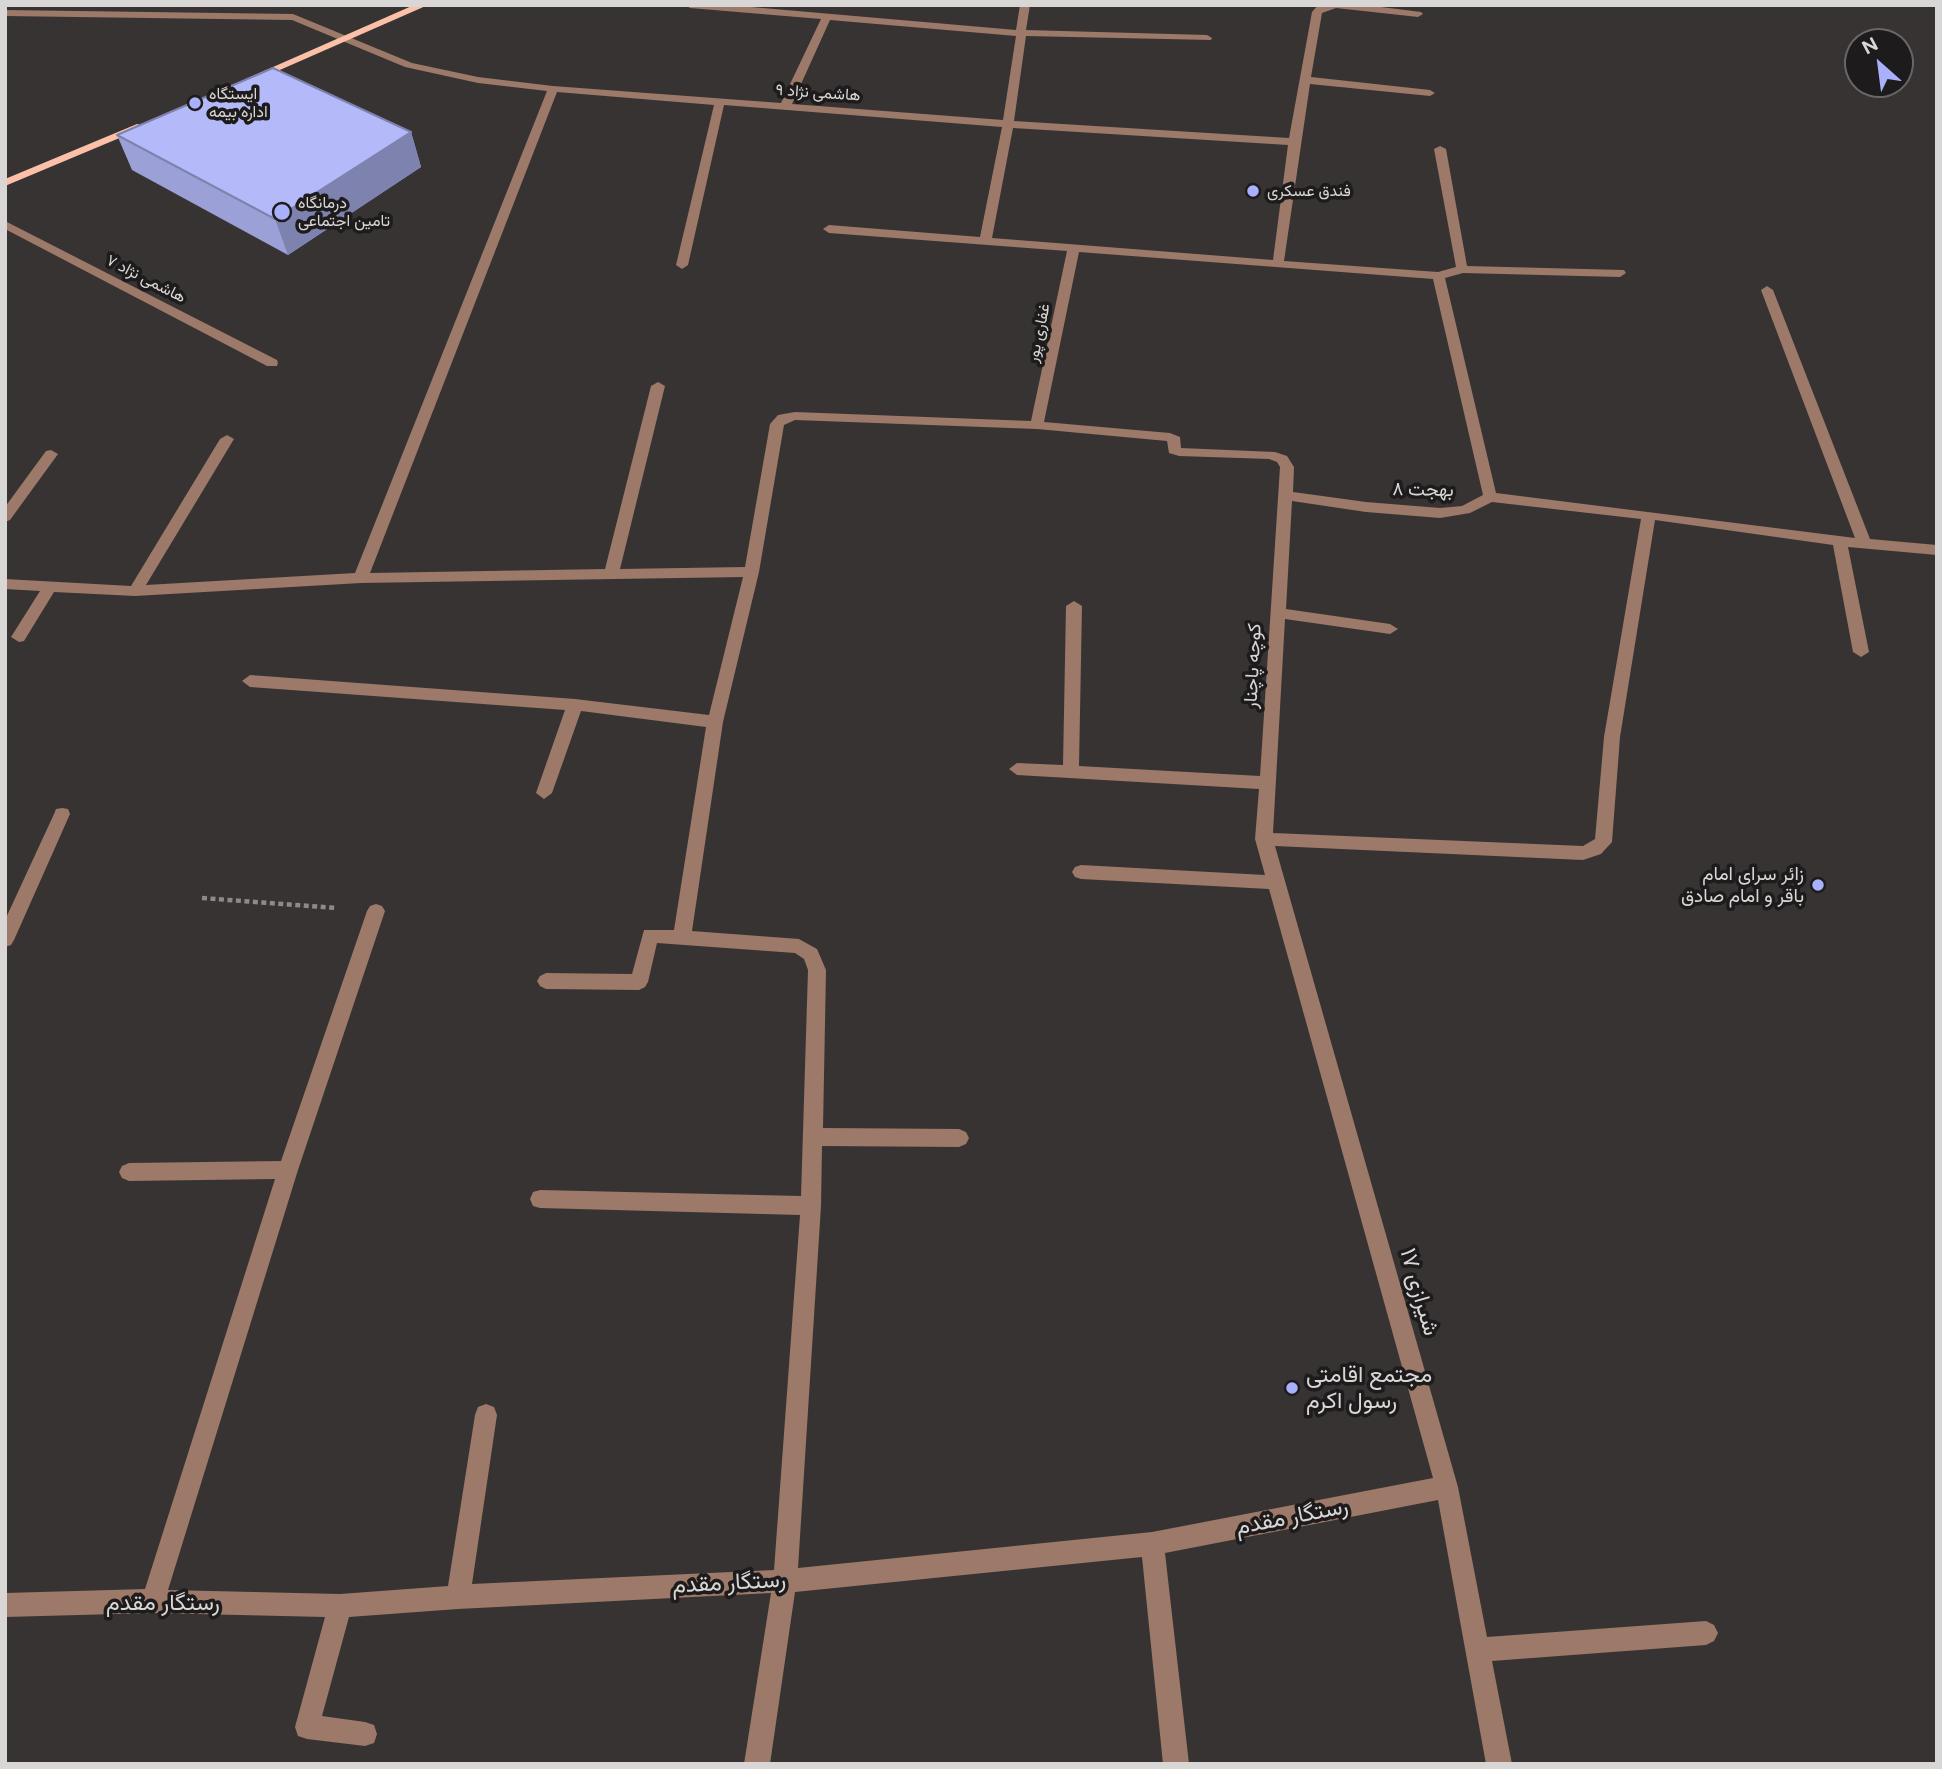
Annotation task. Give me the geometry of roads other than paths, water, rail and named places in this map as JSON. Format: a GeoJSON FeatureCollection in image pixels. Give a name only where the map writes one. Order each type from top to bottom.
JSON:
{"type":"FeatureCollection","features":[{"type":"Feature","properties":{"kind":"main road"},"geometry":{"type":"LineString","coordinates":[[246,81],[423,5]]}},
{"type":"Feature","properties":{"kind":"main road"},"geometry":{"type":"LineString","coordinates":[[5,183],[145,124]]}},
{"type":"Feature","properties":{"kind":"street"},"geometry":{"type":"LineString","coordinates":[[690,5],[1020,33],[1208,38]]}},
{"type":"Feature","properties":{"kind":"street"},"geometry":{"type":"LineString","coordinates":[[985,241],[1008,124],[1025,5]]}},
{"type":"Feature","properties":{"kind":"street"},"geometry":{"type":"LineString","coordinates":[[1278,264],[1294,142],[1317,12],[1322,7],[1335,5],[1418,14]]}},
{"type":"Feature","properties":{"kind":"street","name":"هاشمی نژاد ۹"},"geometry":{"type":"LineString","coordinates":[[5,13],[282,17],[305,20],[409,65],[478,80],[552,89],[1008,124],[1294,142]]}},
{"type":"Feature","properties":{"kind":"street"},"geometry":{"type":"LineString","coordinates":[[785,107],[827,16]]}},
{"type":"Feature","properties":{"kind":"street"},"geometry":{"type":"LineString","coordinates":[[1305,80],[1430,93]]}},
{"type":"Feature","properties":{"kind":"street"},"geometry":{"type":"LineString","coordinates":[[361,578],[552,89]]}},
{"type":"Feature","properties":{"kind":"street"},"geometry":{"type":"LineString","coordinates":[[682,265],[720,101]]}},
{"type":"Feature","properties":{"kind":"street"},"geometry":{"type":"LineString","coordinates":[[1440,149],[1462,269]]}},
{"type":"Feature","properties":{"kind":"street","name":"هاشمی نژاد ۷"},"geometry":{"type":"LineString","coordinates":[[5,224],[272,363]]}},
{"type":"Feature","properties":{"kind":"street"},"geometry":{"type":"LineString","coordinates":[[829,229],[1438,276],[1462,269],[1620,273]]}},
{"type":"Feature","properties":{"kind":"street","name":"غفاری پور"},"geometry":{"type":"LineString","coordinates":[[1037,425],[1074,248]]}},
{"type":"Feature","properties":{"kind":"street"},"geometry":{"type":"LineString","coordinates":[[1438,276],[1490,497]]}},
{"type":"Feature","properties":{"kind":"street"},"geometry":{"type":"LineString","coordinates":[[1767,290],[1865,544]]}},
{"type":"Feature","properties":{"kind":"street"},"geometry":{"type":"LineString","coordinates":[[611,575],[658,386]]}},
{"type":"Feature","properties":{"kind":"street"},"geometry":{"type":"LineString","coordinates":[[682,937],[715,722],[752,572],[777,424],[783,418],[795,416],[1037,425],[1170,437],[1175,440],[1174,450],[1179,452],[1270,455],[1282,459],[1287,467],[1284,495]]}},
{"type":"Feature","properties":{"kind":"street"},"geometry":{"type":"LineString","coordinates":[[135,591],[227,439]]}},
{"type":"Feature","properties":{"kind":"street"},"geometry":{"type":"LineString","coordinates":[[5,517],[51,454]]}},
{"type":"Feature","properties":{"kind":"street","name":"بهجت ۸"},"geometry":{"type":"LineString","coordinates":[[1284,495],[1366,507],[1440,513],[1465,510],[1490,497],[1649,514],[1865,544],[1937,550]]}},
{"type":"Feature","properties":{"kind":"street","name":"کوچه پاچنار"},"geometry":{"type":"LineString","coordinates":[[1264,839],[1284,495]]}},
{"type":"Feature","properties":{"kind":"street"},"geometry":{"type":"LineString","coordinates":[[1264,839],[1583,853],[1595,849],[1603,842],[1612,737],[1649,514]]}},
{"type":"Feature","properties":{"kind":"street"},"geometry":{"type":"LineString","coordinates":[[1840,541],[1861,652]]}},
{"type":"Feature","properties":{"kind":"street"},"geometry":{"type":"LineString","coordinates":[[5,584],[135,591],[361,578],[752,572]]}},
{"type":"Feature","properties":{"kind":"street"},"geometry":{"type":"LineString","coordinates":[[19,637],[50,586]]}},
{"type":"Feature","properties":{"kind":"street"},"geometry":{"type":"LineString","coordinates":[[1071,772],[1074,606]]}},
{"type":"Feature","properties":{"kind":"street"},"geometry":{"type":"LineString","coordinates":[[1278,613],[1390,629]]}},
{"type":"Feature","properties":{"kind":"street"},"geometry":{"type":"LineString","coordinates":[[250,681],[575,705],[715,722]]}},
{"type":"Feature","properties":{"kind":"street"},"geometry":{"type":"LineString","coordinates":[[544,793],[575,705]]}},
{"type":"Feature","properties":{"kind":"street"},"geometry":{"type":"LineString","coordinates":[[1017,769],[1268,783]]}},
{"type":"Feature","properties":{"kind":"street"},"geometry":{"type":"LineString","coordinates":[[5,940],[62,814]]}},
{"type":"Feature","properties":{"kind":"street","name":"شیرازی ۱۷"},"geometry":{"type":"LineString","coordinates":[[1264,839],[1447,1487],[1499,1764]]}},
{"type":"Feature","properties":{"kind":"street"},"geometry":{"type":"LineString","coordinates":[[1081,872],[1276,882]]}},
{"type":"Feature","properties":{"kind":"street"},"geometry":{"type":"LineString","coordinates":[[153,1601],[288,1170],[376,911]]}},
{"type":"Feature","properties":{"kind":"street"},"geometry":{"type":"LineString","coordinates":[[546,981],[639,982],[650,935],[799,946],[811,954],[817,970],[811,1206],[785,1581],[757,1764]]}},
{"type":"Feature","properties":{"kind":"street"},"geometry":{"type":"LineString","coordinates":[[813,1137],[959,1138]]}},
{"type":"Feature","properties":{"kind":"street"},"geometry":{"type":"LineString","coordinates":[[129,1172],[288,1170]]}},
{"type":"Feature","properties":{"kind":"street"},"geometry":{"type":"LineString","coordinates":[[540,1199],[811,1206]]}},
{"type":"Feature","properties":{"kind":"street"},"geometry":{"type":"LineString","coordinates":[[458,1597],[486,1415]]}},
{"type":"Feature","properties":{"kind":"street","name":"رستگار مقدم"},"geometry":{"type":"LineString","coordinates":[[5,1605],[153,1601],[341,1606],[458,1597],[785,1581],[1152,1544],[1447,1487]]}},
{"type":"Feature","properties":{"kind":"street"},"geometry":{"type":"LineString","coordinates":[[1152,1544],[1176,1764]]}},
{"type":"Feature","properties":{"kind":"street"},"geometry":{"type":"LineString","coordinates":[[341,1606],[307,1727],[365,1734]]}},
{"type":"Feature","properties":{"kind":"street"},"geometry":{"type":"LineString","coordinates":[[1477,1650],[1706,1633]]}},
{"type":"Feature","properties":{"kind":"place","name":"ایستگاه اداره بیمه"},"geometry":{"type":"Point","coordinates":[195,103]}},
{"type":"Feature","properties":{"kind":"place","name":"فندق عسکری"},"geometry":{"type":"Point","coordinates":[1253,191]}},
{"type":"Feature","properties":{"kind":"place","name":"درمانگاه تامین اجتماعی"},"geometry":{"type":"Point","coordinates":[282,212]}},
{"type":"Feature","properties":{"kind":"place","name":"زائر سرای امام باقر و امام صادق"},"geometry":{"type":"Point","coordinates":[1818,885]}},
{"type":"Feature","properties":{"kind":"place","name":"مجتمع اقامتی رسول اکرم"},"geometry":{"type":"Point","coordinates":[1292,1388]}}]}
